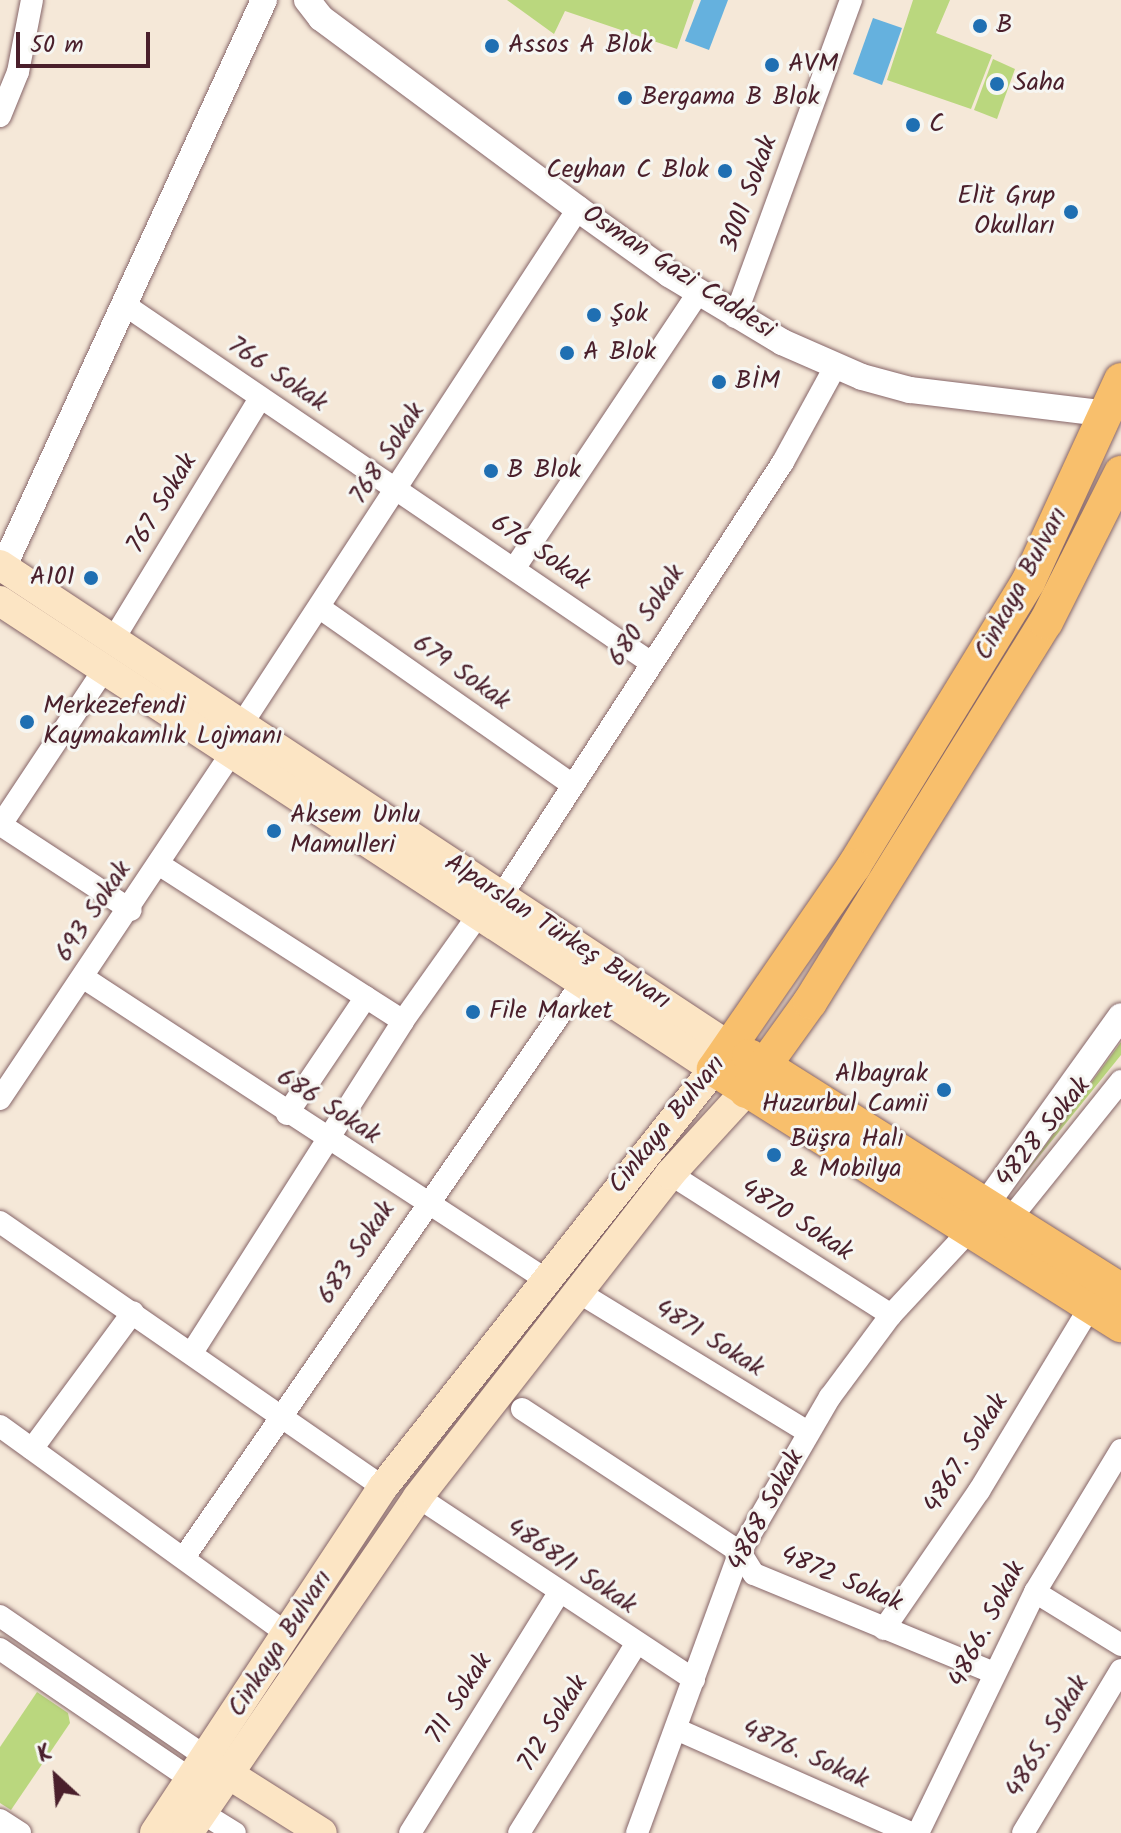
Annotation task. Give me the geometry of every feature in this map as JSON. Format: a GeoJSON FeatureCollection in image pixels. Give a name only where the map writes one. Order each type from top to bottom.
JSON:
{"type":"FeatureCollection","features":[{"type":"Feature","properties":{"kind":"main road","name":"Cinkaya Bulvarı"},"geometry":{"type":"LineString","coordinates":[[204,1791],[289,1635],[383,1487],[722,1058],[854,866],[1028,582],[1108,414],[1121,380]]}},
{"type":"Feature","properties":{"kind":"main road","name":"Cinkaya Bulvarı"},"geometry":{"type":"LineString","coordinates":[[155,1833],[204,1791],[418,1497],[670,1174],[769,1064],[1046,622],[1121,473]]}},
{"type":"Feature","properties":{"kind":"main road","name":"Alparslan Türkeş Bulvarı"},"geometry":{"type":"LineString","coordinates":[[2,566],[113,640],[235,741],[477,917],[581,984],[722,1058],[769,1064],[828,1102],[988,1218],[1091,1305],[1121,1325]]}},
{"type":"Feature","properties":{"kind":"main road","name":"Alparslan Türkeş Bulvarı"},"geometry":{"type":"LineString","coordinates":[[0,601],[103,671],[235,741],[502,895],[722,1058],[746,1091],[1121,1290]]}},
{"type":"Feature","properties":{"kind":"main road"},"geometry":{"type":"LineString","coordinates":[[810,1002],[799,1047],[805,1071],[828,1102]]}},
{"type":"Feature","properties":{"kind":"main road"},"geometry":{"type":"LineString","coordinates":[[204,1791],[322,1833]]}},
{"type":"Feature","properties":{"kind":"street"},"geometry":{"type":"LineString","coordinates":[[0,116],[18,72],[32,0]]}},
{"type":"Feature","properties":{"kind":"street"},"geometry":{"type":"LineString","coordinates":[[2,566],[264,0]]}},
{"type":"Feature","properties":{"kind":"street","name":"Osman Gazi Caddesi"},"geometry":{"type":"LineString","coordinates":[[307,0],[321,18],[578,209],[735,317],[835,367],[910,390],[1108,414]]}},
{"type":"Feature","properties":{"kind":"street","name":"3001 Sokak"},"geometry":{"type":"LineString","coordinates":[[735,317],[851,0]]}},
{"type":"Feature","properties":{"kind":"street","name":"768 Sokak"},"geometry":{"type":"LineString","coordinates":[[235,741],[578,209]]}},
{"type":"Feature","properties":{"kind":"street"},"geometry":{"type":"LineString","coordinates":[[514,569],[698,293]]}},
{"type":"Feature","properties":{"kind":"street","name":"766 Sokak"},"geometry":{"type":"LineString","coordinates":[[125,305],[398,491]]}},
{"type":"Feature","properties":{"kind":"street","name":"680 Sokak"},"geometry":{"type":"LineString","coordinates":[[502,895],[570,783],[783,462],[835,367]]}},
{"type":"Feature","properties":{"kind":"street","name":"767 Sokak"},"geometry":{"type":"LineString","coordinates":[[113,640],[260,398]]}},
{"type":"Feature","properties":{"kind":"street","name":"676 Sokak"},"geometry":{"type":"LineString","coordinates":[[398,491],[650,662]]}},
{"type":"Feature","properties":{"kind":"street","name":"679 Sokak"},"geometry":{"type":"LineString","coordinates":[[320,608],[570,783]]}},
{"type":"Feature","properties":{"kind":"street"},"geometry":{"type":"LineString","coordinates":[[103,671],[0,826],[131,910]]}},
{"type":"Feature","properties":{"kind":"street","name":"693 Sokak"},"geometry":{"type":"LineString","coordinates":[[0,1099],[8,1069],[84,978],[160,865],[235,741]]}},
{"type":"Feature","properties":{"kind":"street"},"geometry":{"type":"LineString","coordinates":[[160,865],[403,1021]]}},
{"type":"Feature","properties":{"kind":"street"},"geometry":{"type":"LineString","coordinates":[[193,1351],[403,1021],[477,917]]}},
{"type":"Feature","properties":{"kind":"street","name":"686 Sokak"},"geometry":{"type":"LineString","coordinates":[[84,978],[328,1141],[545,1279]]}},
{"type":"Feature","properties":{"kind":"street","name":"683 Sokak"},"geometry":{"type":"LineString","coordinates":[[185,1556],[426,1203],[581,984]]}},
{"type":"Feature","properties":{"kind":"street"},"geometry":{"type":"LineString","coordinates":[[287,1114],[366,997]]}},
{"type":"Feature","properties":{"kind":"street","name":"4868 Sokak"},"geometry":{"type":"LineString","coordinates":[[637,1833],[740,1552],[809,1433],[891,1315],[988,1218],[1121,1016]]}},
{"type":"Feature","properties":{"kind":"street","name":"4828 Sokak"},"geometry":{"type":"LineString","coordinates":[[988,1218],[1121,1081]]}},
{"type":"Feature","properties":{"kind":"street","name":"4870 Sokak"},"geometry":{"type":"LineString","coordinates":[[670,1174],[891,1315]]}},
{"type":"Feature","properties":{"kind":"street"},"geometry":{"type":"LineString","coordinates":[[0,1222],[193,1351],[383,1487]]}},
{"type":"Feature","properties":{"kind":"street","name":"4871 Sokak"},"geometry":{"type":"LineString","coordinates":[[580,1293],[809,1433]]}},
{"type":"Feature","properties":{"kind":"street","name":"4867. Sokak"},"geometry":{"type":"LineString","coordinates":[[884,1629],[979,1491],[1091,1305]]}},
{"type":"Feature","properties":{"kind":"street"},"geometry":{"type":"LineString","coordinates":[[32,1449],[133,1312]]}},
{"type":"Feature","properties":{"kind":"street","name":"4872 Sokak"},"geometry":{"type":"LineString","coordinates":[[522,1409],[740,1552],[754,1574],[994,1673]]}},
{"type":"Feature","properties":{"kind":"street"},"geometry":{"type":"LineString","coordinates":[[0,1426],[185,1556],[289,1635]]}},
{"type":"Feature","properties":{"kind":"street","name":"4866. Sokak"},"geometry":{"type":"LineString","coordinates":[[918,1833],[1035,1592],[1121,1450]]}},
{"type":"Feature","properties":{"kind":"street","name":"4868/1 Sokak"},"geometry":{"type":"LineString","coordinates":[[418,1497],[558,1594],[694,1680]]}},
{"type":"Feature","properties":{"kind":"street"},"geometry":{"type":"LineString","coordinates":[[1035,1592],[1121,1645]]}},
{"type":"Feature","properties":{"kind":"street","name":"711 Sokak"},"geometry":{"type":"LineString","coordinates":[[410,1833],[558,1594]]}},
{"type":"Feature","properties":{"kind":"street"},"geometry":{"type":"LineString","coordinates":[[0,1616],[204,1791],[235,1833]]}},
{"type":"Feature","properties":{"kind":"street","name":"712 Sokak"},"geometry":{"type":"LineString","coordinates":[[519,1833],[636,1644]]}},
{"type":"Feature","properties":{"kind":"street"},"geometry":{"type":"LineString","coordinates":[[0,1649],[204,1791]]}},
{"type":"Feature","properties":{"kind":"street","name":"4865. Sokak"},"geometry":{"type":"LineString","coordinates":[[1023,1833],[1121,1670]]}},
{"type":"Feature","properties":{"kind":"street","name":"4876. Sokak"},"geometry":{"type":"LineString","coordinates":[[676,1729],[911,1833]]}},
{"type":"Feature","properties":{"kind":"street"},"geometry":{"type":"LineString","coordinates":[[0,1820],[20,1833]]}},
{"type":"Feature","properties":{"kind":"green space"},"geometry":{"type":"Polygon","coordinates":[[[507,0],[694,0],[677,49],[565,11],[554,34],[507,0]]]}},
{"type":"Feature","properties":{"kind":"green space"},"geometry":{"type":"Polygon","coordinates":[[[913,0],[950,0],[936,33],[992,55],[971,109],[887,80],[913,0]]]}},
{"type":"Feature","properties":{"kind":"green space","name":"Saha"},"geometry":{"type":"Polygon","coordinates":[[[993,59],[1015,69],[997,119],[974,110],[993,59]]]}},
{"type":"Feature","properties":{"kind":"green space"},"geometry":{"type":"Polygon","coordinates":[[[1121,1042],[1121,1055],[1020,1180],[1121,1042]]]}},
{"type":"Feature","properties":{"kind":"green space"},"geometry":{"type":"Polygon","coordinates":[[[37,1692],[68,1713],[70,1723],[11,1810],[0,1803],[0,1747],[37,1692]]]}},
{"type":"Feature","properties":{"kind":"water"},"geometry":{"type":"Polygon","coordinates":[[[701,0],[728,0],[709,50],[685,41],[701,0]]]}},
{"type":"Feature","properties":{"kind":"water"},"geometry":{"type":"Polygon","coordinates":[[[873,18],[902,28],[882,85],[853,74],[873,18]]]}},
{"type":"Feature","properties":{"kind":"place","name":"B"},"geometry":{"type":"Point","coordinates":[980,26]}},
{"type":"Feature","properties":{"kind":"place","name":"Assos A Blok"},"geometry":{"type":"Point","coordinates":[492,46]}},
{"type":"Feature","properties":{"kind":"place","name":"AVM"},"geometry":{"type":"Point","coordinates":[772,65]}},
{"type":"Feature","properties":{"kind":"place","name":"Saha"},"geometry":{"type":"Point","coordinates":[997,84]}},
{"type":"Feature","properties":{"kind":"place","name":"Bergama B Blok"},"geometry":{"type":"Point","coordinates":[625,98]}},
{"type":"Feature","properties":{"kind":"place","name":"C"},"geometry":{"type":"Point","coordinates":[913,125]}},
{"type":"Feature","properties":{"kind":"place","name":"Ceyhan C Blok"},"geometry":{"type":"Point","coordinates":[725,171]}},
{"type":"Feature","properties":{"kind":"place","name":"Elit Grup Okulları"},"geometry":{"type":"Point","coordinates":[1071,212]}},
{"type":"Feature","properties":{"kind":"place","name":"Şok"},"geometry":{"type":"Point","coordinates":[594,315]}},
{"type":"Feature","properties":{"kind":"place","name":"A Blok"},"geometry":{"type":"Point","coordinates":[567,353]}},
{"type":"Feature","properties":{"kind":"place","name":"BİM"},"geometry":{"type":"Point","coordinates":[719,382]}},
{"type":"Feature","properties":{"kind":"place","name":"B Blok"},"geometry":{"type":"Point","coordinates":[491,471]}},
{"type":"Feature","properties":{"kind":"place","name":"A101"},"geometry":{"type":"Point","coordinates":[91,578]}},
{"type":"Feature","properties":{"kind":"place","name":"Merkezefendi Kaymakamlık Lojmanı"},"geometry":{"type":"Point","coordinates":[27,722]}},
{"type":"Feature","properties":{"kind":"place","name":"Aksem Unlu Mamulleri"},"geometry":{"type":"Point","coordinates":[274,831]}},
{"type":"Feature","properties":{"kind":"place","name":"File Market"},"geometry":{"type":"Point","coordinates":[473,1012]}},
{"type":"Feature","properties":{"kind":"place","name":"Albayrak Huzurbul Camii"},"geometry":{"type":"Point","coordinates":[944,1090]}},
{"type":"Feature","properties":{"kind":"place","name":"Büşra Halı & Mobilya"},"geometry":{"type":"Point","coordinates":[774,1155]}}]}
